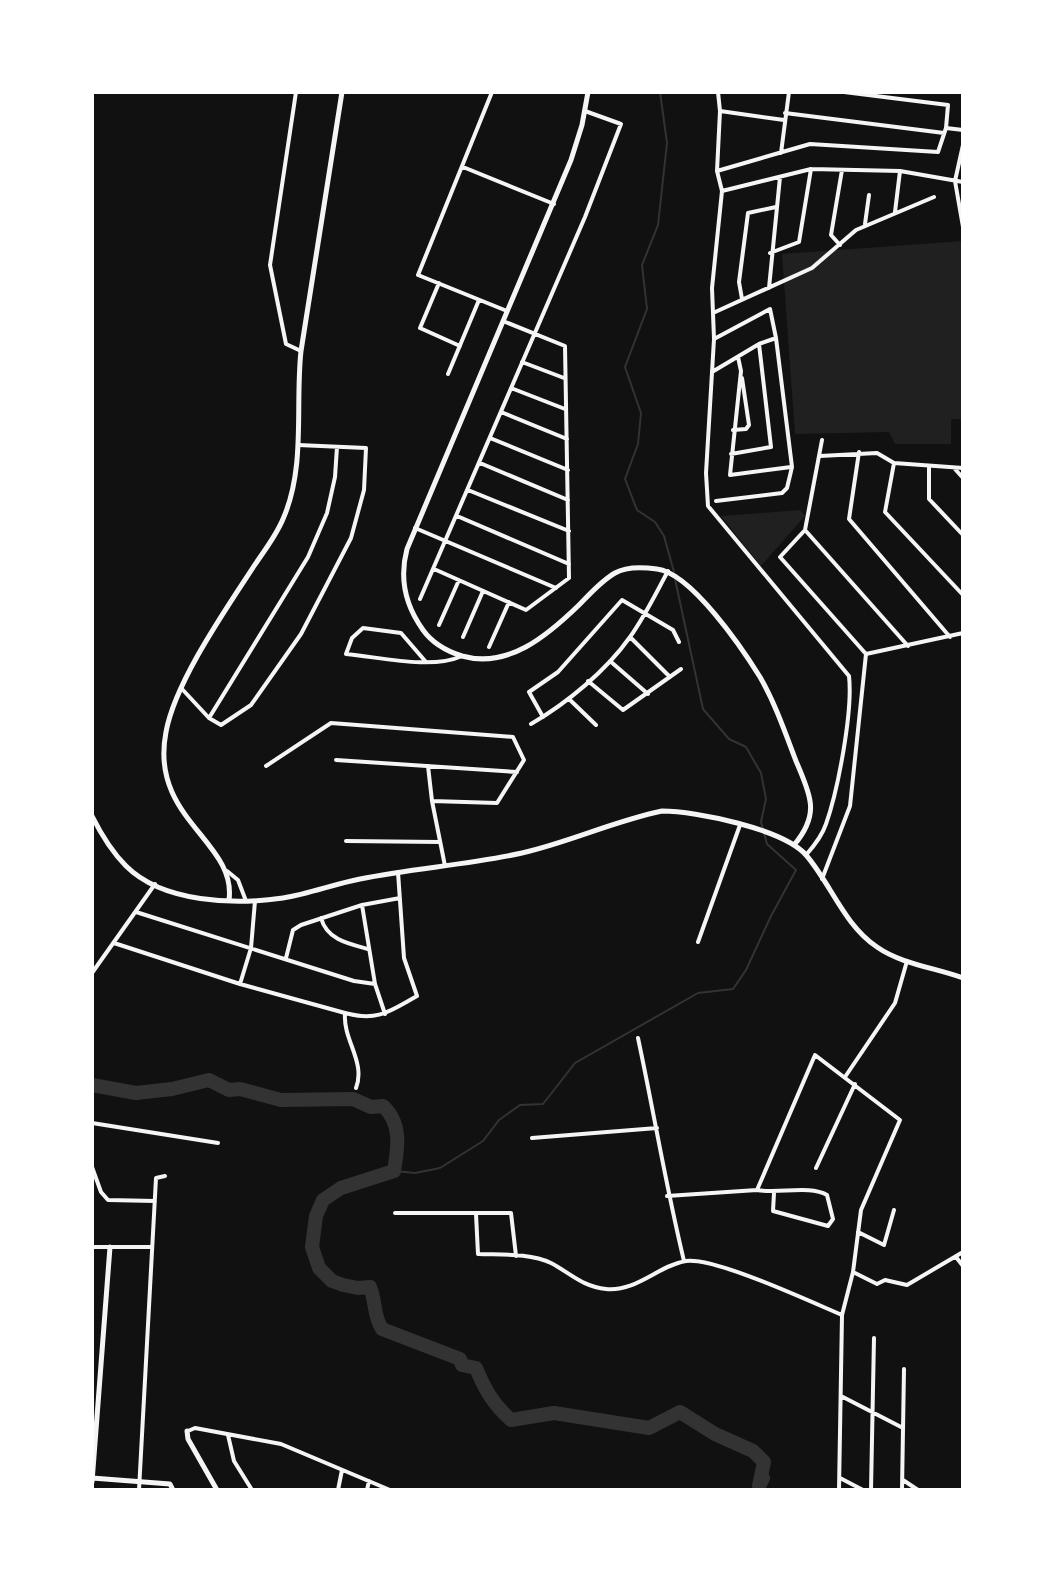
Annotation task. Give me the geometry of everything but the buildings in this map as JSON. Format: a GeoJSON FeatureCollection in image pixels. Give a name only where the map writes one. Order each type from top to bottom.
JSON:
{"type":"FeatureCollection","features":[{"type":"Feature","properties":{"kind":"street"},"geometry":{"type":"LineString","coordinates":[[296,92],[270,265],[286,344],[301,351]]}},
{"type":"Feature","properties":{"kind":"street"},"geometry":{"type":"LineString","coordinates":[[246,901],[238,880],[227,871],[172,795],[164,770],[166,729],[182,689],[231,602],[281,526],[295,487],[297,386],[301,351],[342,92]]}},
{"type":"Feature","properties":{"kind":"street"},"geometry":{"type":"LineString","coordinates":[[492,92],[418,275],[507,311]]}},
{"type":"Feature","properties":{"kind":"street"},"geometry":{"type":"LineString","coordinates":[[588,92],[571,160],[415,528],[403,566],[402,581],[409,606],[431,640],[449,652],[492,660],[513,655],[576,608],[616,572],[636,568],[670,572],[684,583],[747,657],[780,719],[810,800],[811,816],[804,833],[794,845]]}},
{"type":"Feature","properties":{"kind":"street"},"geometry":{"type":"LineString","coordinates":[[718,92],[717,171],[722,191],[715,233],[712,288],[714,339],[706,473],[708,506],[849,676],[849,707],[835,789],[826,825],[806,855]]}},
{"type":"Feature","properties":{"kind":"street"},"geometry":{"type":"LineString","coordinates":[[781,153],[789,92]]}},
{"type":"Feature","properties":{"kind":"street"},"geometry":{"type":"LineString","coordinates":[[717,171],[810,144],[938,152],[948,105],[844,92]]}},
{"type":"Feature","properties":{"kind":"street"},"geometry":{"type":"LineString","coordinates":[[420,599],[585,217],[621,124],[585,111]]}},
{"type":"Feature","properties":{"kind":"street"},"geometry":{"type":"LineString","coordinates":[[720,111],[784,120]]}},
{"type":"Feature","properties":{"kind":"street"},"geometry":{"type":"LineString","coordinates":[[785,113],[963,130]]}},
{"type":"Feature","properties":{"kind":"street"},"geometry":{"type":"LineString","coordinates":[[963,145],[955,181],[963,227]]}},
{"type":"Feature","properties":{"kind":"street"},"geometry":{"type":"LineString","coordinates":[[463,167],[554,204]]}},
{"type":"Feature","properties":{"kind":"street"},"geometry":{"type":"LineString","coordinates":[[722,191],[811,169],[900,171],[963,182]]}},
{"type":"Feature","properties":{"kind":"street"},"geometry":{"type":"LineString","coordinates":[[770,253],[799,242],[811,169]]}},
{"type":"Feature","properties":{"kind":"street"},"geometry":{"type":"LineString","coordinates":[[840,245],[831,235],[842,170]]}},
{"type":"Feature","properties":{"kind":"street"},"geometry":{"type":"LineString","coordinates":[[895,212],[900,171]]}},
{"type":"Feature","properties":{"kind":"street"},"geometry":{"type":"LineString","coordinates":[[769,288],[770,253],[780,177]]}},
{"type":"Feature","properties":{"kind":"street"},"geometry":{"type":"LineString","coordinates":[[865,226],[869,195]]}},
{"type":"Feature","properties":{"kind":"street"},"geometry":{"type":"LineString","coordinates":[[713,313],[812,268],[865,226],[934,197]]}},
{"type":"Feature","properties":{"kind":"street"},"geometry":{"type":"LineString","coordinates":[[742,299],[739,282],[748,213],[776,207]]}},
{"type":"Feature","properties":{"kind":"street"},"geometry":{"type":"LineString","coordinates":[[439,283],[420,328],[460,346]]}},
{"type":"Feature","properties":{"kind":"street"},"geometry":{"type":"LineString","coordinates":[[448,374],[479,300]]}},
{"type":"Feature","properties":{"kind":"street"},"geometry":{"type":"LineString","coordinates":[[714,339],[770,309],[792,467],[787,488],[782,493],[716,501]]}},
{"type":"Feature","properties":{"kind":"street"},"geometry":{"type":"LineString","coordinates":[[434,569],[526,610],[569,578],[565,346],[503,321]]}},
{"type":"Feature","properties":{"kind":"street"},"geometry":{"type":"LineString","coordinates":[[712,372],[759,344],[776,338]]}},
{"type":"Feature","properties":{"kind":"street"},"geometry":{"type":"LineString","coordinates":[[731,454],[771,447],[759,344]]}},
{"type":"Feature","properties":{"kind":"street"},"geometry":{"type":"LineString","coordinates":[[733,430],[746,429],[749,425],[738,357]]}},
{"type":"Feature","properties":{"kind":"street"},"geometry":{"type":"LineString","coordinates":[[522,362],[565,379]]}},
{"type":"Feature","properties":{"kind":"street"},"geometry":{"type":"LineString","coordinates":[[741,371],[730,475],[792,467]]}},
{"type":"Feature","properties":{"kind":"street"},"geometry":{"type":"LineString","coordinates":[[511,388],[566,410]]}},
{"type":"Feature","properties":{"kind":"street"},"geometry":{"type":"LineString","coordinates":[[501,412],[567,439]]}},
{"type":"Feature","properties":{"kind":"street"},"geometry":{"type":"LineString","coordinates":[[490,438],[568,470]]}},
{"type":"Feature","properties":{"kind":"street"},"geometry":{"type":"LineString","coordinates":[[822,440],[805,530],[780,557],[866,654],[850,806],[822,879]]}},
{"type":"Feature","properties":{"kind":"street"},"geometry":{"type":"LineString","coordinates":[[182,689],[209,718],[221,725],[251,705],[301,634],[351,538],[364,490],[366,448],[297,445]]}},
{"type":"Feature","properties":{"kind":"street"},"geometry":{"type":"LineString","coordinates":[[209,718],[308,557],[327,513],[335,477],[337,447]]}},
{"type":"Feature","properties":{"kind":"street"},"geometry":{"type":"LineString","coordinates":[[859,452],[849,519],[950,637]]}},
{"type":"Feature","properties":{"kind":"street"},"geometry":{"type":"LineString","coordinates":[[820,456],[877,453],[894,463],[963,468]]}},
{"type":"Feature","properties":{"kind":"street"},"geometry":{"type":"LineString","coordinates":[[480,463],[568,500]]}},
{"type":"Feature","properties":{"kind":"street"},"geometry":{"type":"LineString","coordinates":[[894,463],[885,512],[963,595]]}},
{"type":"Feature","properties":{"kind":"street"},"geometry":{"type":"LineString","coordinates":[[929,465],[929,499],[963,535]]}},
{"type":"Feature","properties":{"kind":"street"},"geometry":{"type":"LineString","coordinates":[[954,467],[963,478]]}},
{"type":"Feature","properties":{"kind":"street"},"geometry":{"type":"LineString","coordinates":[[468,490],[569,531]]}},
{"type":"Feature","properties":{"kind":"street"},"geometry":{"type":"LineString","coordinates":[[457,516],[569,564]]}},
{"type":"Feature","properties":{"kind":"street"},"geometry":{"type":"LineString","coordinates":[[415,528],[556,588]]}},
{"type":"Feature","properties":{"kind":"street"},"geometry":{"type":"LineString","coordinates":[[805,530],[908,646]]}},
{"type":"Feature","properties":{"kind":"street"},"geometry":{"type":"LineString","coordinates":[[531,724],[569,699],[609,661],[630,637],[670,572]]}},
{"type":"Feature","properties":{"kind":"street"},"geometry":{"type":"LineString","coordinates":[[439,625],[459,580]]}},
{"type":"Feature","properties":{"kind":"street"},"geometry":{"type":"LineString","coordinates":[[463,637],[483,591]]}},
{"type":"Feature","properties":{"kind":"street"},"geometry":{"type":"LineString","coordinates":[[543,717],[529,692],[558,672],[622,600],[673,630],[679,642]]}},
{"type":"Feature","properties":{"kind":"street"},"geometry":{"type":"LineString","coordinates":[[489,647],[509,602]]}},
{"type":"Feature","properties":{"kind":"street"},"geometry":{"type":"LineString","coordinates":[[426,662],[401,633],[363,628],[352,638],[346,654],[426,662],[447,663],[462,656]]}},
{"type":"Feature","properties":{"kind":"street"},"geometry":{"type":"LineString","coordinates":[[866,654],[963,633]]}},
{"type":"Feature","properties":{"kind":"street"},"geometry":{"type":"LineString","coordinates":[[630,637],[670,677]]}},
{"type":"Feature","properties":{"kind":"street"},"geometry":{"type":"LineString","coordinates":[[609,661],[648,694]]}},
{"type":"Feature","properties":{"kind":"street"},"geometry":{"type":"LineString","coordinates":[[588,681],[623,710],[681,669]]}},
{"type":"Feature","properties":{"kind":"street"},"geometry":{"type":"LineString","coordinates":[[569,699],[596,725]]}},
{"type":"Feature","properties":{"kind":"street"},"geometry":{"type":"LineString","coordinates":[[266,766],[331,723],[513,737],[523,755],[522,766],[497,803],[432,801]]}},
{"type":"Feature","properties":{"kind":"street"},"geometry":{"type":"LineString","coordinates":[[336,760],[518,772]]}},
{"type":"Feature","properties":{"kind":"street"},"geometry":{"type":"LineString","coordinates":[[428,766],[445,866]]}},
{"type":"Feature","properties":{"kind":"street"},"geometry":{"type":"LineString","coordinates":[[92,816],[106,841],[126,866],[155,884],[181,895],[255,901],[285,898],[359,879],[523,852],[662,811],[678,811],[758,830],[794,845],[806,855],[852,923],[867,939],[890,954],[963,978]]}},
{"type":"Feature","properties":{"kind":"street"},"geometry":{"type":"LineString","coordinates":[[698,942],[740,825]]}},
{"type":"Feature","properties":{"kind":"street"},"geometry":{"type":"LineString","coordinates":[[346,841],[440,842]]}},
{"type":"Feature","properties":{"kind":"street"},"geometry":{"type":"LineString","coordinates":[[227,871],[231,882],[229,900]]}},
{"type":"Feature","properties":{"kind":"street"},"geometry":{"type":"LineString","coordinates":[[114,943],[240,984],[360,1017],[385,1014],[417,996],[404,958],[398,872]]}},
{"type":"Feature","properties":{"kind":"street"},"geometry":{"type":"LineString","coordinates":[[92,973],[155,884]]}},
{"type":"Feature","properties":{"kind":"street"},"geometry":{"type":"LineString","coordinates":[[286,958],[293,930],[362,905],[400,898]]}},
{"type":"Feature","properties":{"kind":"street"},"geometry":{"type":"LineString","coordinates":[[240,984],[251,948],[255,901]]}},
{"type":"Feature","properties":{"kind":"street"},"geometry":{"type":"LineString","coordinates":[[362,905],[375,984],[385,1014]]}},
{"type":"Feature","properties":{"kind":"street"},"geometry":{"type":"LineString","coordinates":[[136,912],[354,981],[375,984]]}},
{"type":"Feature","properties":{"kind":"street"},"geometry":{"type":"LineString","coordinates":[[321,918],[332,937],[368,949]]}},
{"type":"Feature","properties":{"kind":"street"},"geometry":{"type":"LineString","coordinates":[[845,1077],[895,1003],[908,960]]}},
{"type":"Feature","properties":{"kind":"street"},"geometry":{"type":"LineString","coordinates":[[345,1013],[344,1028],[359,1068],[360,1078],[356,1088]]}},
{"type":"Feature","properties":{"kind":"street"},"geometry":{"type":"LineString","coordinates":[[638,1038],[664,1157],[667,1196],[684,1261]]}},
{"type":"Feature","properties":{"kind":"street"},"geometry":{"type":"LineString","coordinates":[[757,1190],[815,1055],[900,1120],[861,1210],[853,1272],[842,1315],[839,1490]]}},
{"type":"Feature","properties":{"kind":"street"},"geometry":{"type":"LineString","coordinates":[[816,1168],[855,1084]]}},
{"type":"Feature","properties":{"kind":"street"},"geometry":{"type":"LineString","coordinates":[[92,1123],[218,1143]]}},
{"type":"Feature","properties":{"kind":"street"},"geometry":{"type":"LineString","coordinates":[[532,1138],[657,1128]]}},
{"type":"Feature","properties":{"kind":"street"},"geometry":{"type":"LineString","coordinates":[[92,1167],[101,1192],[108,1200],[155,1201]]}},
{"type":"Feature","properties":{"kind":"street"},"geometry":{"type":"LineString","coordinates":[[139,1490],[156,1178],[165,1176]]}},
{"type":"Feature","properties":{"kind":"street"},"geometry":{"type":"LineString","coordinates":[[667,1196],[818,1189],[827,1195],[833,1219],[828,1226],[773,1211],[774,1193]]}},
{"type":"Feature","properties":{"kind":"street"},"geometry":{"type":"LineString","coordinates":[[858,1232],[884,1245],[894,1210]]}},
{"type":"Feature","properties":{"kind":"street"},"geometry":{"type":"LineString","coordinates":[[395,1213],[511,1213],[516,1256]]}},
{"type":"Feature","properties":{"kind":"street"},"geometry":{"type":"LineString","coordinates":[[476,1214],[478,1254],[538,1258],[591,1287],[611,1290],[641,1282],[684,1261],[702,1261],[761,1281],[842,1315]]}},
{"type":"Feature","properties":{"kind":"street"},"geometry":{"type":"LineString","coordinates":[[92,1247],[152,1247]]}},
{"type":"Feature","properties":{"kind":"street"},"geometry":{"type":"LineString","coordinates":[[110,1247],[92,1480],[170,1484],[173,1490]]}},
{"type":"Feature","properties":{"kind":"street"},"geometry":{"type":"LineString","coordinates":[[853,1272],[877,1284],[885,1280],[907,1285],[963,1252]]}},
{"type":"Feature","properties":{"kind":"street"},"geometry":{"type":"LineString","coordinates":[[956,1257],[963,1266]]}},
{"type":"Feature","properties":{"kind":"street"},"geometry":{"type":"LineString","coordinates":[[871,1490],[874,1338]]}},
{"type":"Feature","properties":{"kind":"street"},"geometry":{"type":"LineString","coordinates":[[902,1490],[904,1369]]}},
{"type":"Feature","properties":{"kind":"street"},"geometry":{"type":"LineString","coordinates":[[841,1396],[903,1428]]}},
{"type":"Feature","properties":{"kind":"street"},"geometry":{"type":"LineString","coordinates":[[217,1490],[188,1439],[187,1431],[195,1428],[281,1444],[390,1490]]}},
{"type":"Feature","properties":{"kind":"street"},"geometry":{"type":"LineString","coordinates":[[228,1435],[234,1461],[252,1490]]}},
{"type":"Feature","properties":{"kind":"street"},"geometry":{"type":"LineString","coordinates":[[338,1490],[342,1470]]}},
{"type":"Feature","properties":{"kind":"street"},"geometry":{"type":"LineString","coordinates":[[840,1478],[863,1490]]}},
{"type":"Feature","properties":{"kind":"street"},"geometry":{"type":"LineString","coordinates":[[903,1480],[918,1490]]}},
{"type":"Feature","properties":{"kind":"street"},"geometry":{"type":"LineString","coordinates":[[367,1490],[369,1481]]}},
{"type":"Feature","properties":{"kind":"shaded area"},"geometry":{"type":"Polygon","coordinates":[[[963,241],[963,419],[951,419],[951,444],[895,444],[889,432],[795,434],[782,254],[963,241]]]}},
{"type":"Feature","properties":{"kind":"shaded area"},"geometry":{"type":"Polygon","coordinates":[[[800,510],[805,516],[761,566],[721,516],[800,510]]]}},
{"type":"Feature","properties":{"kind":"waterway"},"geometry":{"type":"LineString","coordinates":[[660,92],[667,143],[658,225],[642,265],[647,309],[625,367],[641,413],[638,444],[625,479],[637,510],[655,522],[664,536],[674,572]]}},
{"type":"Feature","properties":{"kind":"waterway"},"geometry":{"type":"LineString","coordinates":[[394,1171],[415,1173],[440,1168],[483,1141],[499,1120],[520,1105],[543,1104],[575,1063],[698,993],[733,989],[746,970],[796,870],[767,844],[761,822],[766,799],[761,773],[746,747],[729,739],[703,709],[675,579]]}},
{"type":"Feature","properties":{"kind":"waterway"},"geometry":{"type":"LineString","coordinates":[[92,1085],[136,1093],[209,1080],[229,1090],[240,1089],[281,1100],[353,1099],[371,1107],[383,1106],[396,1128],[394,1171],[341,1188],[323,1200],[316,1216],[312,1247],[319,1268],[332,1281],[358,1288],[370,1287],[382,1329],[460,1359],[462,1365],[476,1368],[490,1396],[511,1420],[554,1413],[649,1428],[680,1412],[715,1434],[753,1451],[764,1462],[759,1486],[763,1478]]}}]}
